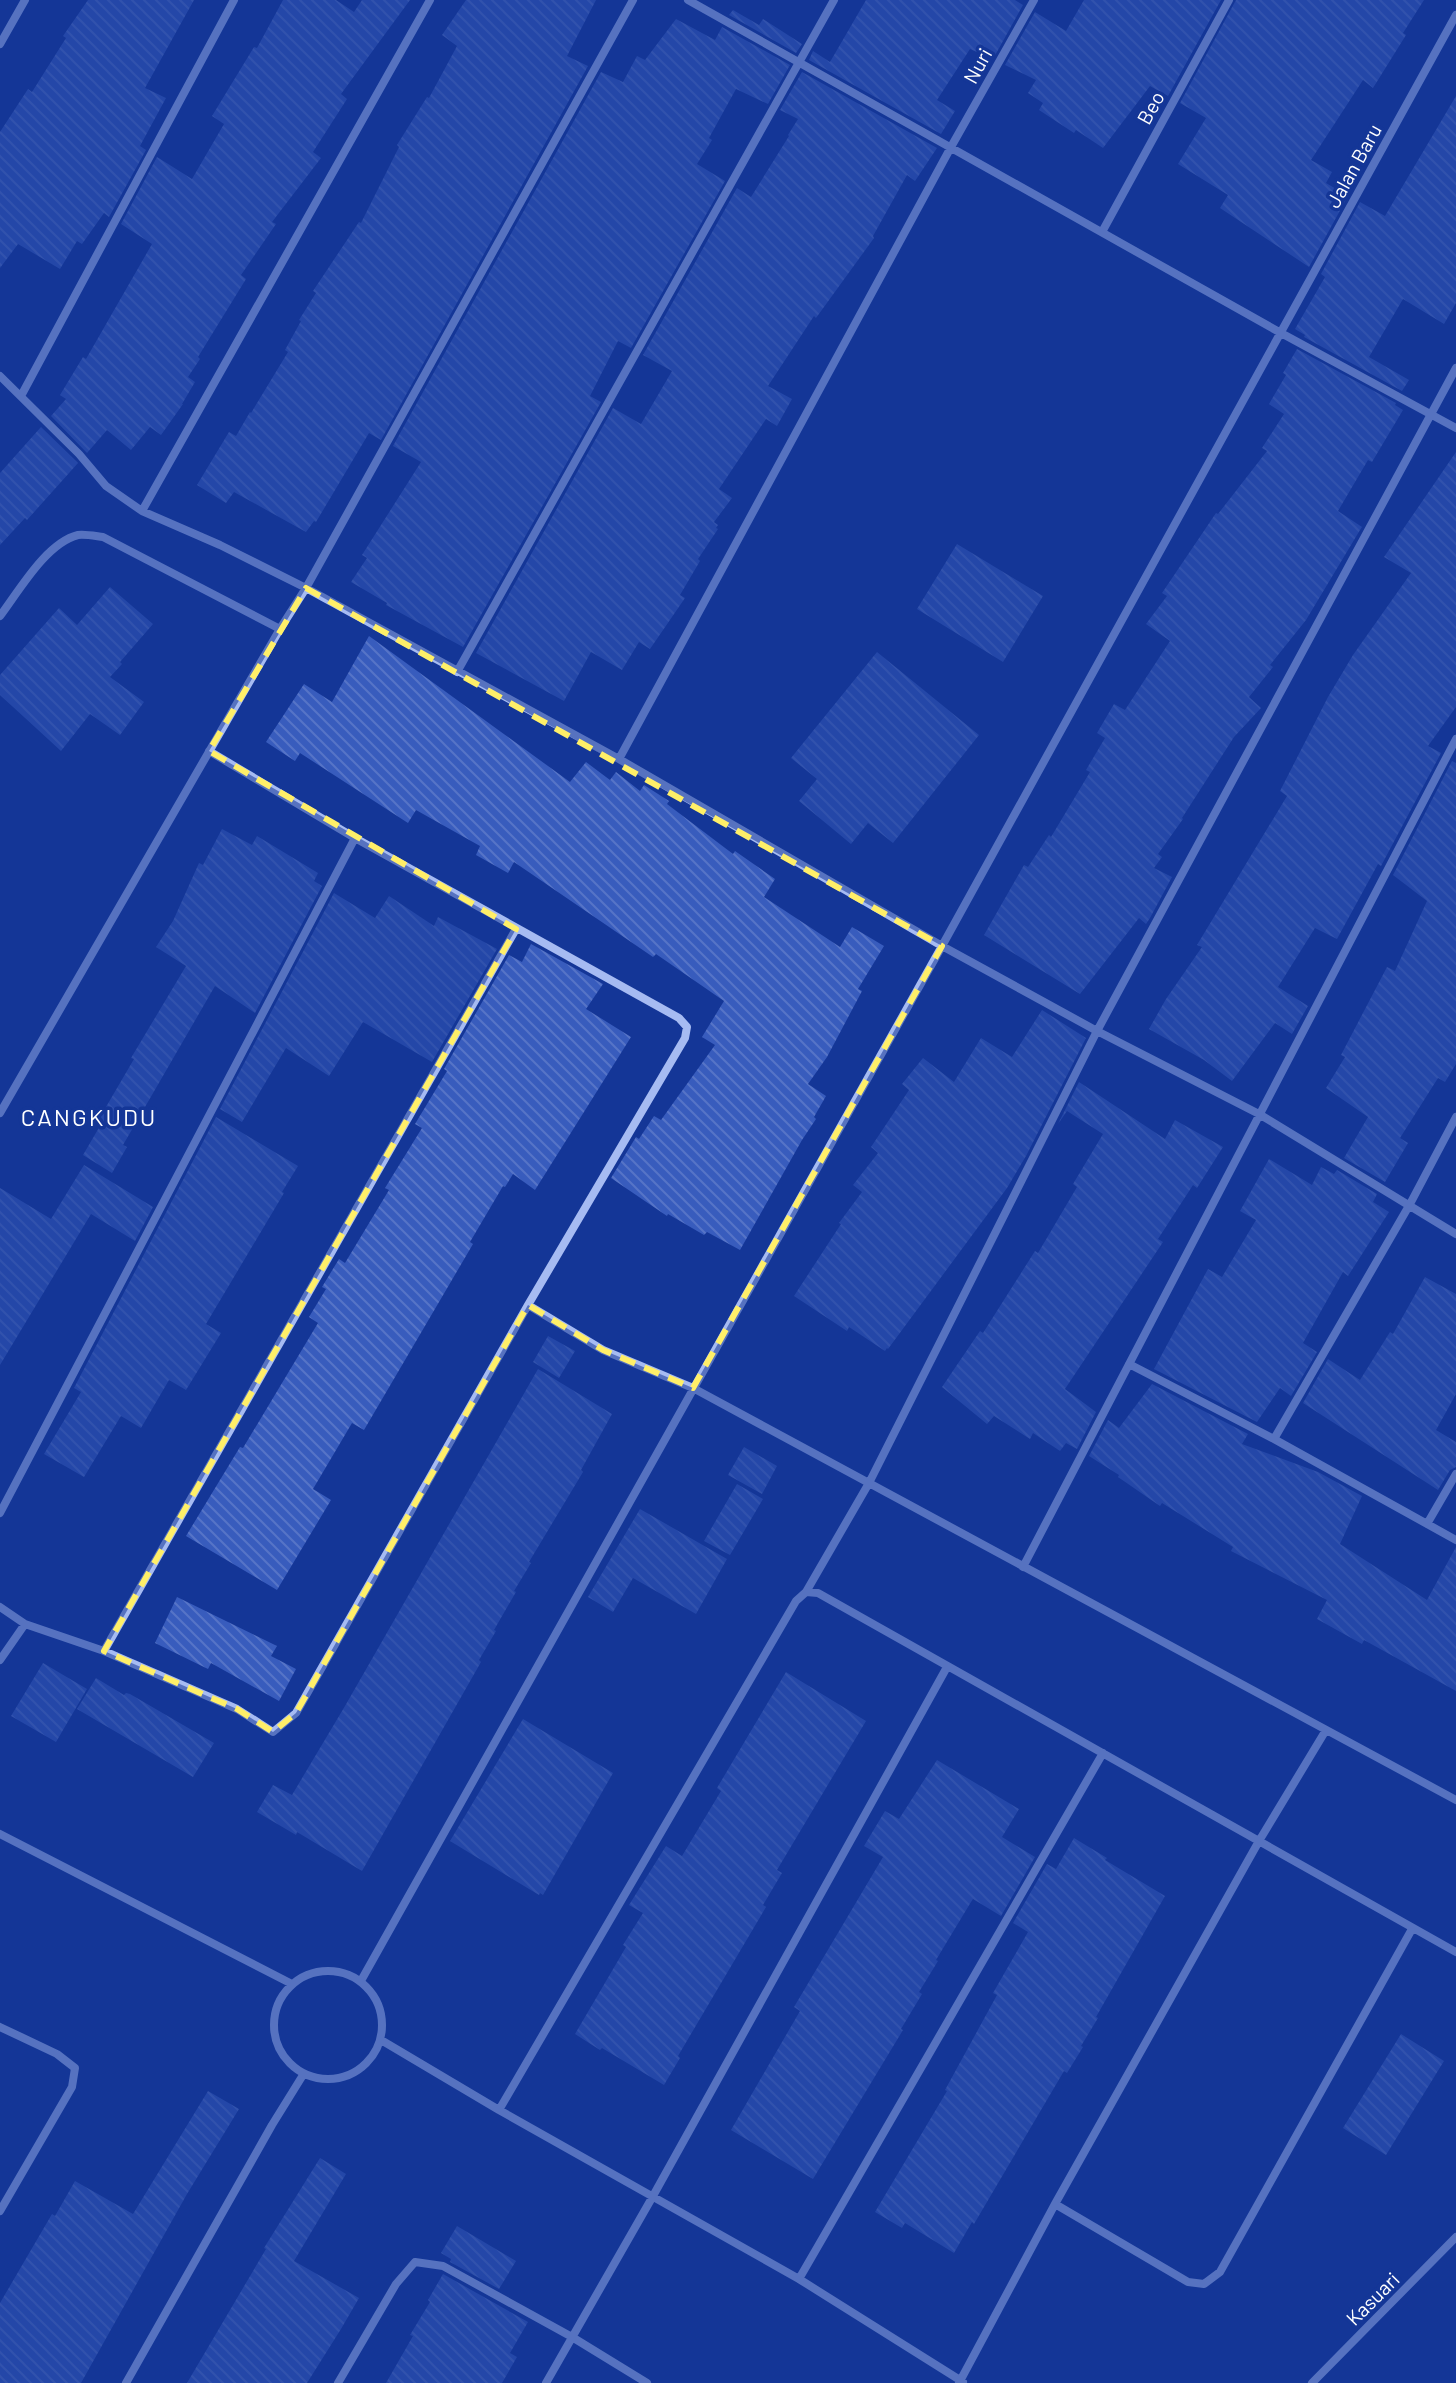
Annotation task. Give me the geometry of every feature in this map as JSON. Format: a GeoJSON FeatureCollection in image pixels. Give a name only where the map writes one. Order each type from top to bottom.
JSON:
{"type":"FeatureCollection","features":[{"type":"Feature","properties":{"kind":"street"},"geometry":{"type":"LineString","coordinates":[[0,44],[25,0]]}},
{"type":"Feature","properties":{"kind":"street"},"geometry":{"type":"LineString","coordinates":[[21,396],[234,0]]}},
{"type":"Feature","properties":{"kind":"street"},"geometry":{"type":"LineString","coordinates":[[142,511],[430,0]]}},
{"type":"Feature","properties":{"kind":"street"},"geometry":{"type":"LineString","coordinates":[[0,1113],[306,588],[633,0]]}},
{"type":"Feature","properties":{"kind":"street"},"geometry":{"type":"LineString","coordinates":[[688,0],[1456,428]]}},
{"type":"Feature","properties":{"kind":"street"},"geometry":{"type":"LineString","coordinates":[[457,672],[834,0]]}},
{"type":"Feature","properties":{"kind":"street","name":"Nuri"},"geometry":{"type":"LineString","coordinates":[[619,759],[1034,0]]}},
{"type":"Feature","properties":{"kind":"street","name":"Beo"},"geometry":{"type":"LineString","coordinates":[[1102,232],[1229,0]]}},
{"type":"Feature","properties":{"kind":"street","name":"Jalan Baru"},"geometry":{"type":"LineString","coordinates":[[362,1979],[942,946],[1456,15]]}},
{"type":"Feature","properties":{"kind":"street"},"geometry":{"type":"LineString","coordinates":[[499,2110],[787,1615],[806,1592],[869,1483],[1097,1031],[1456,368]]}},
{"type":"Feature","properties":{"kind":"street"},"geometry":{"type":"LineString","coordinates":[[0,376],[79,454],[106,486],[142,511],[306,588],[619,759],[942,946],[1097,1031],[1259,1114],[1456,1234]]}},
{"type":"Feature","properties":{"kind":"street"},"geometry":{"type":"LineString","coordinates":[[0,616],[50,550],[77,535],[92,535],[103,537],[280,629]]}},
{"type":"Feature","properties":{"kind":"street"},"geometry":{"type":"LineString","coordinates":[[1023,1567],[1456,739]]}},
{"type":"Feature","properties":{"kind":"street"},"geometry":{"type":"LineString","coordinates":[[0,1607],[25,1624],[104,1651],[237,1709],[273,1732],[296,1713],[528,1305],[685,1038],[687,1027],[679,1018],[355,838],[209,751]]}},
{"type":"Feature","properties":{"kind":"street"},"geometry":{"type":"LineString","coordinates":[[0,1513],[355,838]]}},
{"type":"Feature","properties":{"kind":"street"},"geometry":{"type":"LineString","coordinates":[[104,1651],[516,929]]}},
{"type":"Feature","properties":{"kind":"street"},"geometry":{"type":"LineString","coordinates":[[1274,1439],[1410,1204],[1456,1117]]}},
{"type":"Feature","properties":{"kind":"street"},"geometry":{"type":"LineString","coordinates":[[528,1305],[603,1350],[693,1388],[1456,1800]]}},
{"type":"Feature","properties":{"kind":"street"},"geometry":{"type":"LineString","coordinates":[[1129,1364],[1274,1439],[1456,1540]]}},
{"type":"Feature","properties":{"kind":"street"},"geometry":{"type":"LineString","coordinates":[[1427,1524],[1456,1474]]}},
{"type":"Feature","properties":{"kind":"street"},"geometry":{"type":"LineString","coordinates":[[806,1592],[818,1593],[1456,1952]]}},
{"type":"Feature","properties":{"kind":"street"},"geometry":{"type":"LineString","coordinates":[[0,1660],[25,1624]]}},
{"type":"Feature","properties":{"kind":"street"},"geometry":{"type":"LineString","coordinates":[[546,2383],[947,1667]]}},
{"type":"Feature","properties":{"kind":"street"},"geometry":{"type":"LineString","coordinates":[[381,2040],[799,2279],[962,2382],[1055,2204],[1259,1841],[1326,1730]]}},
{"type":"Feature","properties":{"kind":"street"},"geometry":{"type":"LineString","coordinates":[[799,2279],[1103,1753]]}},
{"type":"Feature","properties":{"kind":"street"},"geometry":{"type":"LineString","coordinates":[[0,1834],[290,1983]]}},
{"type":"Feature","properties":{"kind":"street"},"geometry":{"type":"LineString","coordinates":[[1055,2204],[1188,2282],[1204,2284],[1220,2272],[1412,1929]]}},
{"type":"Feature","properties":{"kind":"street"},"geometry":{"type":"LineString","coordinates":[[335,1969],[362,1979],[380,2002],[381,2040],[369,2063],[338,2080],[303,2075],[280,2054],[272,2023],[290,1983],[306,1974],[335,1969]]}},
{"type":"Feature","properties":{"kind":"street"},"geometry":{"type":"LineString","coordinates":[[0,2027],[57,2054],[75,2068],[72,2087],[0,2211]]}},
{"type":"Feature","properties":{"kind":"street"},"geometry":{"type":"LineString","coordinates":[[126,2383],[303,2075]]}},
{"type":"Feature","properties":{"kind":"street","name":"Kasuari"},"geometry":{"type":"LineString","coordinates":[[1312,2383],[1456,2237]]}},
{"type":"Feature","properties":{"kind":"street"},"geometry":{"type":"LineString","coordinates":[[338,2383],[396,2284],[415,2262],[443,2266],[572,2337],[647,2383]]}},
{"type":"Feature","properties":{"kind":"highlighted area"},"geometry":{"type":"Polygon","coordinates":[[[306,588],[942,946],[693,1388],[603,1350],[528,1305],[296,1713],[273,1732],[237,1709],[104,1651],[516,929],[209,751],[306,588]]]}},
{"type":"Feature","properties":{"kind":"building"},"geometry":{"type":"Polygon","coordinates":[[[88,0],[194,0],[145,88],[166,98],[140,146],[146,150],[109,217],[104,213],[82,244],[77,241],[60,269],[18,244],[0,268],[0,132],[28,89],[32,92],[66,38],[63,36],[88,0]]]}},
{"type":"Feature","properties":{"kind":"building"},"geometry":{"type":"Polygon","coordinates":[[[283,0],[336,0],[354,12],[362,0],[410,0],[341,94],[347,99],[313,152],[321,158],[272,222],[276,224],[241,275],[246,279],[188,377],[195,382],[161,435],[150,427],[131,450],[107,430],[87,453],[51,416],[66,399],[60,395],[83,357],[86,359],[152,244],[121,224],[157,157],[192,179],[224,124],[212,116],[254,47],[257,48],[283,0]]]}},
{"type":"Feature","properties":{"kind":"building"},"geometry":{"type":"Polygon","coordinates":[[[466,0],[596,0],[567,56],[588,66],[381,440],[369,433],[316,522],[306,532],[234,492],[226,503],[197,485],[229,432],[236,436],[251,413],[288,352],[285,350],[299,320],[316,293],[313,291],[361,223],[399,147],[397,145],[429,98],[457,46],[442,35],[466,0]]]}},
{"type":"Feature","properties":{"kind":"building"},"geometry":{"type":"Polygon","coordinates":[[[866,0],[1015,0],[1023,5],[993,59],[970,49],[937,100],[955,111],[941,134],[809,60],[813,51],[830,62],[866,0]]]}},
{"type":"Feature","properties":{"kind":"building"},"geometry":{"type":"Polygon","coordinates":[[[1084,0],[1221,0],[1168,96],[1150,86],[1103,148],[1039,110],[1043,103],[1028,93],[1036,80],[1005,65],[1035,12],[1066,31],[1084,0]]]}},
{"type":"Feature","properties":{"kind":"building"},"geometry":{"type":"Polygon","coordinates":[[[1236,0],[1424,0],[1373,88],[1363,80],[1311,160],[1332,172],[1326,183],[1348,196],[1309,267],[1220,208],[1228,195],[1178,164],[1206,118],[1180,103],[1236,0]]]}},
{"type":"Feature","properties":{"kind":"building"},"geometry":{"type":"Polygon","coordinates":[[[733,10],[759,25],[763,19],[802,44],[796,53],[729,15],[733,10]]]}},
{"type":"Feature","properties":{"kind":"building"},"geometry":{"type":"Polygon","coordinates":[[[676,19],[715,40],[722,27],[790,65],[768,104],[736,89],[697,164],[725,181],[631,348],[618,341],[590,396],[601,402],[463,647],[351,582],[367,558],[362,555],[421,462],[393,446],[601,72],[623,82],[637,56],[645,60],[676,19]]]}},
{"type":"Feature","properties":{"kind":"building"},"geometry":{"type":"Polygon","coordinates":[[[802,72],[937,148],[915,181],[907,175],[874,238],[816,318],[814,316],[768,386],[792,399],[777,426],[766,419],[719,489],[732,498],[714,522],[718,529],[680,595],[685,598],[650,649],[639,642],[622,670],[591,652],[564,701],[476,653],[613,408],[641,424],[672,371],[643,355],[737,188],[751,197],[789,136],[798,119],[780,110],[802,72]]]}},
{"type":"Feature","properties":{"kind":"building"},"geometry":{"type":"Polygon","coordinates":[[[1456,96],[1456,303],[1444,324],[1403,299],[1369,357],[1409,380],[1402,391],[1304,337],[1295,329],[1325,277],[1321,274],[1360,202],[1385,216],[1456,96]]]}},
{"type":"Feature","properties":{"kind":"building"},"geometry":{"type":"Polygon","coordinates":[[[1297,349],[1396,403],[1403,410],[1338,511],[1362,527],[1306,620],[1249,697],[1261,708],[1234,737],[1158,854],[1162,857],[1154,868],[1172,877],[1150,918],[1146,924],[1139,918],[1080,994],[984,935],[1024,865],[1028,867],[1049,835],[1051,837],[1090,772],[1086,770],[1105,738],[1097,733],[1114,704],[1125,710],[1170,641],[1146,624],[1167,596],[1162,593],[1216,513],[1267,451],[1262,448],[1284,414],[1269,404],[1297,349]]]}},
{"type":"Feature","properties":{"kind":"building"},"geometry":{"type":"Polygon","coordinates":[[[41,427],[78,463],[0,545],[0,473],[41,427]]]}},
{"type":"Feature","properties":{"kind":"building"},"geometry":{"type":"Polygon","coordinates":[[[1456,452],[1456,707],[1428,746],[1441,753],[1381,866],[1378,864],[1337,939],[1315,928],[1278,987],[1308,1006],[1292,1034],[1275,1023],[1232,1081],[1204,1060],[1149,1029],[1202,947],[1197,945],[1287,796],[1280,791],[1328,697],[1353,655],[1411,573],[1384,557],[1456,452]]]}},
{"type":"Feature","properties":{"kind":"building"},"geometry":{"type":"Polygon","coordinates":[[[957,544],[1043,596],[1003,662],[917,609],[957,544]]]}},
{"type":"Feature","properties":{"kind":"building"},"geometry":{"type":"Polygon","coordinates":[[[110,587],[153,624],[110,677],[144,702],[120,735],[90,714],[61,751],[0,695],[0,675],[59,608],[77,625],[110,587]]]}},
{"type":"Feature","properties":{"kind":"building"},"geometry":{"type":"Polygon","coordinates":[[[369,636],[570,782],[586,762],[610,780],[616,772],[640,791],[644,785],[669,801],[667,804],[733,854],[735,851],[775,879],[764,897],[840,947],[852,927],[884,946],[858,989],[862,991],[827,1057],[808,1084],[826,1096],[814,1117],[816,1119],[740,1250],[667,1216],[611,1178],[636,1137],[639,1139],[654,1116],[661,1120],[715,1045],[702,1037],[724,1001],[656,954],[653,957],[514,862],[508,873],[476,855],[480,846],[416,810],[408,823],[300,753],[295,761],[266,742],[304,684],[332,702],[369,636]]]}},
{"type":"Feature","properties":{"kind":"building"},"geometry":{"type":"Polygon","coordinates":[[[877,652],[979,735],[893,843],[868,823],[851,844],[799,801],[817,779],[791,758],[877,652]]]}},
{"type":"Feature","properties":{"kind":"building"},"geometry":{"type":"Polygon","coordinates":[[[1452,761],[1456,763],[1456,1064],[1445,1082],[1438,1078],[1400,1138],[1408,1143],[1385,1182],[1344,1158],[1368,1117],[1326,1088],[1345,1057],[1341,1055],[1387,967],[1395,971],[1427,901],[1393,875],[1452,761]]]}},
{"type":"Feature","properties":{"kind":"building"},"geometry":{"type":"Polygon","coordinates":[[[222,829],[252,845],[257,836],[318,873],[314,881],[322,886],[255,1013],[215,986],[123,1145],[127,1147],[112,1173],[83,1155],[100,1126],[96,1124],[134,1059],[131,1058],[186,966],[156,947],[173,921],[199,863],[203,865],[222,829]]]}},
{"type":"Feature","properties":{"kind":"building"},"geometry":{"type":"Polygon","coordinates":[[[334,893],[375,918],[389,896],[434,926],[438,917],[497,949],[432,1062],[363,1022],[329,1076],[286,1048],[242,1122],[220,1109],[334,893]]]}},
{"type":"Feature","properties":{"kind":"building"},"geometry":{"type":"Polygon","coordinates":[[[531,944],[603,984],[586,1009],[631,1037],[535,1190],[513,1174],[503,1186],[470,1242],[473,1244],[364,1430],[352,1423],[313,1489],[331,1500],[277,1590],[186,1536],[318,1323],[309,1317],[326,1289],[322,1287],[339,1259],[345,1263],[389,1190],[385,1188],[422,1128],[415,1124],[509,955],[522,962],[531,944]]]}},
{"type":"Feature","properties":{"kind":"building"},"geometry":{"type":"Polygon","coordinates":[[[1042,1010],[1086,1038],[1007,1188],[888,1349],[885,1351],[849,1327],[847,1331],[794,1296],[862,1192],[853,1185],[878,1153],[871,1147],[909,1090],[902,1084],[923,1058],[954,1082],[981,1038],[1012,1057],[1042,1010]]]}},
{"type":"Feature","properties":{"kind":"building"},"geometry":{"type":"Polygon","coordinates":[[[1079,1082],[1165,1139],[1175,1120],[1223,1147],[1197,1188],[1193,1185],[1158,1239],[1163,1242],[1065,1389],[1096,1412],[1077,1449],[1066,1443],[1060,1451],[1033,1433],[1030,1439],[994,1416],[987,1424],[942,1387],[980,1331],[983,1333],[1035,1251],[1038,1253],[1077,1187],[1073,1184],[1103,1134],[1067,1111],[1058,1124],[1079,1082]]]}},
{"type":"Feature","properties":{"kind":"building"},"geometry":{"type":"Polygon","coordinates":[[[216,1117],[298,1166],[206,1324],[221,1333],[186,1390],[169,1380],[141,1428],[121,1416],[84,1477],[44,1454],[81,1392],[74,1388],[216,1117]]]}},
{"type":"Feature","properties":{"kind":"building"},"geometry":{"type":"Polygon","coordinates":[[[1269,1159],[1312,1185],[1321,1167],[1334,1174],[1337,1170],[1377,1194],[1373,1202],[1389,1212],[1348,1276],[1343,1272],[1303,1343],[1317,1352],[1291,1396],[1280,1388],[1257,1422],[1154,1369],[1208,1269],[1222,1277],[1256,1220],[1240,1211],[1269,1159]]]}},
{"type":"Feature","properties":{"kind":"building"},"geometry":{"type":"Polygon","coordinates":[[[84,1165],[153,1207],[135,1241],[91,1214],[0,1365],[0,1188],[51,1219],[84,1165]]]}},
{"type":"Feature","properties":{"kind":"building"},"geometry":{"type":"Polygon","coordinates":[[[1425,1277],[1456,1294],[1456,1394],[1436,1430],[1456,1442],[1456,1467],[1450,1470],[1438,1490],[1303,1403],[1328,1359],[1360,1380],[1390,1332],[1393,1334],[1425,1277]]]}},
{"type":"Feature","properties":{"kind":"building"},"geometry":{"type":"Polygon","coordinates":[[[548,1336],[575,1351],[559,1378],[533,1362],[548,1336]]]}},
{"type":"Feature","properties":{"kind":"building"},"geometry":{"type":"Polygon","coordinates":[[[538,1369],[612,1414],[581,1470],[583,1472],[529,1562],[479,1660],[481,1662],[362,1871],[257,1812],[273,1785],[292,1795],[538,1369]]]}},
{"type":"Feature","properties":{"kind":"building"},"geometry":{"type":"Polygon","coordinates":[[[1152,1384],[1248,1434],[1242,1444],[1318,1472],[1362,1496],[1340,1544],[1427,1600],[1456,1547],[1456,1691],[1364,1640],[1362,1644],[1317,1619],[1327,1600],[1231,1551],[1233,1547],[1162,1503],[1160,1506],[1089,1456],[1108,1420],[1119,1428],[1152,1384]]]}},
{"type":"Feature","properties":{"kind":"building"},"geometry":{"type":"Polygon","coordinates":[[[744,1447],[777,1466],[762,1494],[728,1475],[744,1447]]]}},
{"type":"Feature","properties":{"kind":"building"},"geometry":{"type":"Polygon","coordinates":[[[737,1484],[763,1499],[730,1555],[704,1541],[737,1484]]]}},
{"type":"Feature","properties":{"kind":"building"},"geometry":{"type":"Polygon","coordinates":[[[640,1509],[727,1559],[696,1614],[633,1578],[613,1612],[588,1597],[640,1509]]]}},
{"type":"Feature","properties":{"kind":"building"},"geometry":{"type":"Polygon","coordinates":[[[177,1597],[277,1646],[271,1656],[296,1669],[279,1701],[211,1663],[208,1669],[155,1643],[177,1597]]]}},
{"type":"Feature","properties":{"kind":"building"},"geometry":{"type":"Polygon","coordinates":[[[43,1663],[87,1689],[56,1742],[11,1716],[43,1663]]]}},
{"type":"Feature","properties":{"kind":"building"},"geometry":{"type":"Polygon","coordinates":[[[786,1672],[866,1721],[777,1870],[782,1873],[763,1905],[766,1907],[664,2085],[575,2034],[643,1913],[629,1905],[666,1846],[682,1856],[721,1791],[717,1788],[786,1672]]]}},
{"type":"Feature","properties":{"kind":"building"},"geometry":{"type":"Polygon","coordinates":[[[96,1678],[214,1743],[193,1777],[77,1709],[96,1678]]]}},
{"type":"Feature","properties":{"kind":"building"},"geometry":{"type":"Polygon","coordinates":[[[523,1719],[613,1773],[543,1895],[450,1841],[523,1719]]]}},
{"type":"Feature","properties":{"kind":"building"},"geometry":{"type":"Polygon","coordinates":[[[937,1760],[1019,1809],[1002,1837],[1035,1857],[1001,1916],[973,1899],[936,1960],[903,2030],[813,2179],[731,2130],[800,2011],[794,2007],[883,1857],[864,1846],[885,1811],[899,1819],[937,1760]]]}},
{"type":"Feature","properties":{"kind":"building"},"geometry":{"type":"Polygon","coordinates":[[[1074,1838],[1165,1896],[1096,2017],[1083,2047],[1067,2073],[1064,2071],[954,2253],[905,2223],[902,2228],[875,2212],[947,2091],[997,1995],[993,1993],[1028,1932],[1013,1923],[1047,1864],[1056,1869],[1074,1838]]]}},
{"type":"Feature","properties":{"kind":"building"},"geometry":{"type":"Polygon","coordinates":[[[1401,2034],[1444,2061],[1386,2155],[1343,2128],[1401,2034]]]}},
{"type":"Feature","properties":{"kind":"building"},"geometry":{"type":"Polygon","coordinates":[[[208,2091],[239,2109],[187,2194],[81,2383],[0,2383],[0,2303],[75,2181],[133,2214],[208,2091]]]}},
{"type":"Feature","properties":{"kind":"building"},"geometry":{"type":"Polygon","coordinates":[[[320,2158],[346,2174],[294,2261],[359,2298],[341,2329],[307,2383],[187,2383],[264,2248],[320,2158]]]}},
{"type":"Feature","properties":{"kind":"building"},"geometry":{"type":"Polygon","coordinates":[[[457,2226],[516,2261],[499,2289],[450,2262],[451,2259],[441,2253],[457,2226]]]}},
{"type":"Feature","properties":{"kind":"building"},"geometry":{"type":"Polygon","coordinates":[[[443,2274],[528,2322],[510,2353],[517,2357],[502,2383],[386,2383],[443,2274]]]}},
{"type":"Feature","properties":{"kind":"district","name":"CANGKUDU"},"geometry":{"type":"Point","coordinates":[89,1118]}}]}
